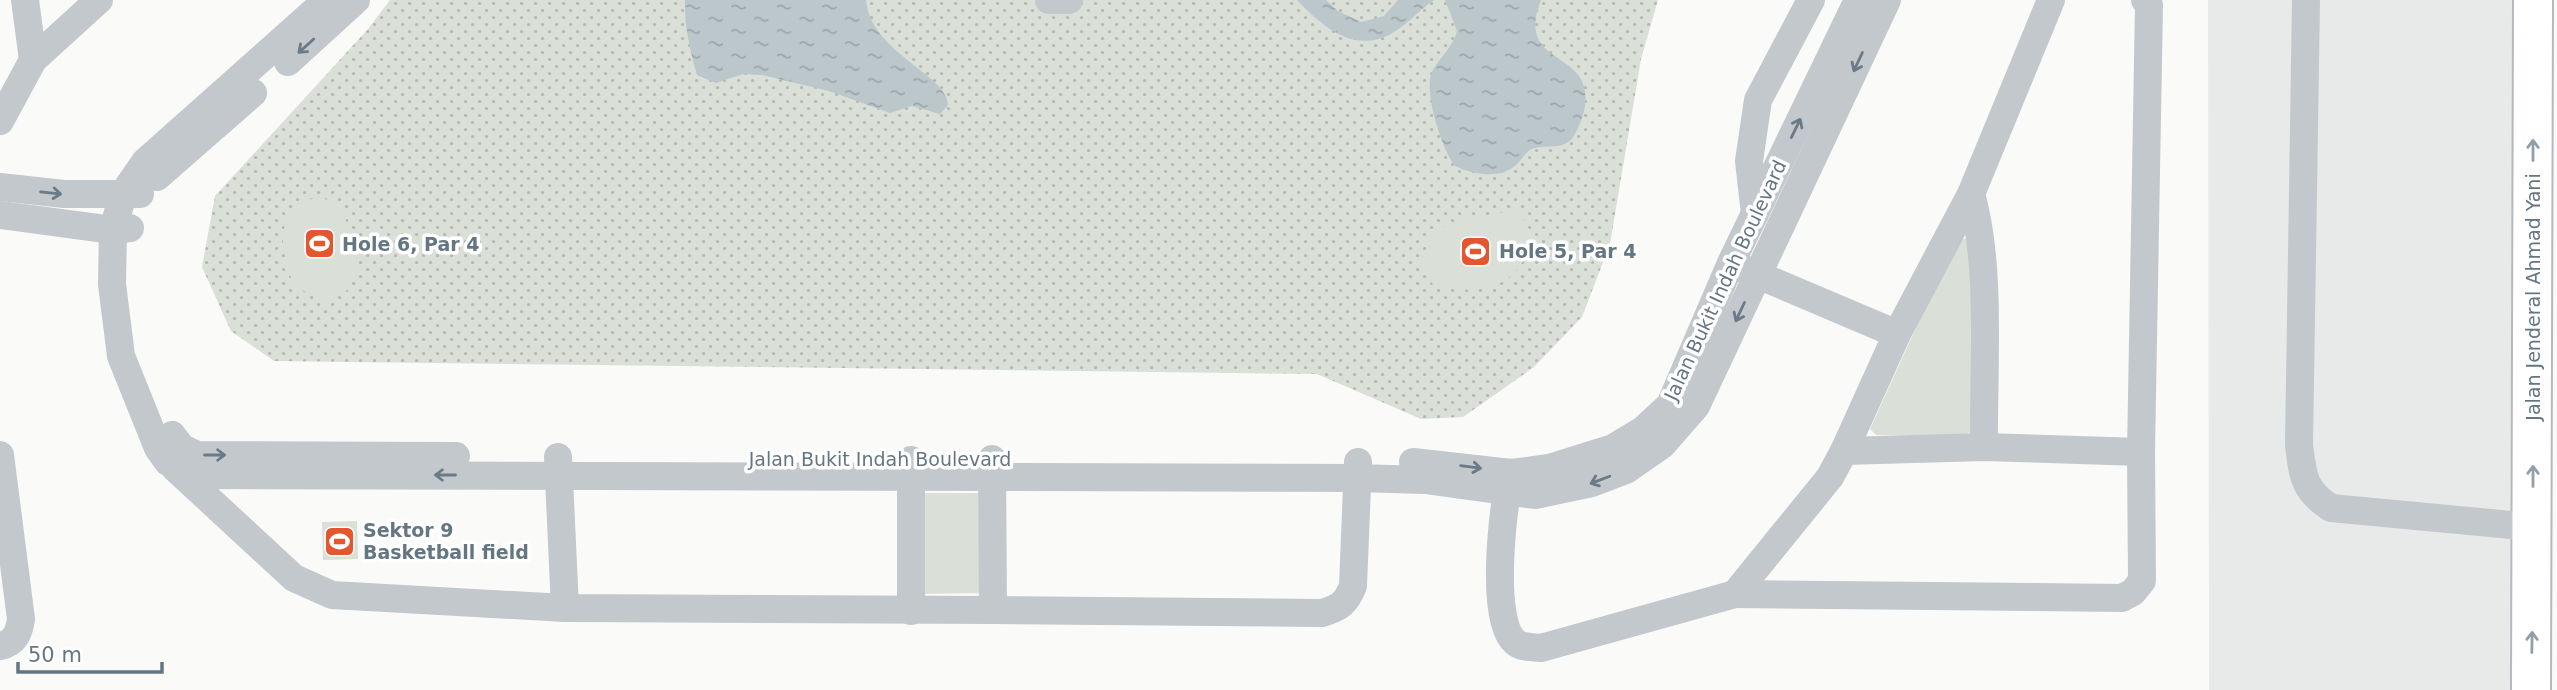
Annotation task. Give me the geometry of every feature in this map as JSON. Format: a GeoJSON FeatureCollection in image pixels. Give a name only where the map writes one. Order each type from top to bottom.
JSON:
{"type":"FeatureCollection","features":[{"type":"Feature","properties":{"kind":"highway","name":"Jalan Jenderal Ahmad Yani"},"geometry":{"type":"LineString","coordinates":[[2531,690],[2533,0]]}},
{"type":"Feature","properties":{"kind":"street"},"geometry":{"type":"LineString","coordinates":[[25,0],[33,60]]}},
{"type":"Feature","properties":{"kind":"street"},"geometry":{"type":"LineString","coordinates":[[0,121],[33,60],[99,0]]}},
{"type":"Feature","properties":{"kind":"street"},"geometry":{"type":"LineString","coordinates":[[327,0],[172,135],[145,162],[121,229],[112,284],[121,356],[158,448],[168,462],[294,578],[332,595],[565,608],[1322,613],[1339,608],[1353,586],[1357,470]]}},
{"type":"Feature","properties":{"kind":"street"},"geometry":{"type":"LineString","coordinates":[[0,187],[64,194],[132,194],[356,0]]}},
{"type":"Feature","properties":{"kind":"street"},"geometry":{"type":"LineString","coordinates":[[1049,0],[1069,0]]}},
{"type":"Feature","properties":{"kind":"street"},"geometry":{"type":"LineString","coordinates":[[1755,214],[1749,161],[1758,100],[1811,0]]}},
{"type":"Feature","properties":{"kind":"street","name":"Jalan Bukit Indah Boulevard"},"geometry":{"type":"LineString","coordinates":[[1508,483],[1613,448],[1643,430],[1670,405],[1731,263],[1858,0]]}},
{"type":"Feature","properties":{"kind":"street"},"geometry":{"type":"LineString","coordinates":[[168,462],[198,475],[559,466],[911,467],[1357,470],[1425,480],[1508,483],[1535,495],[1592,484],[1626,470],[1662,445],[1696,406],[1887,0]]}},
{"type":"Feature","properties":{"kind":"street"},"geometry":{"type":"LineString","coordinates":[[1735,594],[1829,477],[1844,451],[1897,334],[1971,194],[2051,0]]}},
{"type":"Feature","properties":{"kind":"street"},"geometry":{"type":"LineString","coordinates":[[1508,483],[1501,550],[1502,615],[1508,633],[1522,646],[1541,648],[1735,594],[2122,598],[2133,592],[2142,582],[2141,452],[2148,5],[2145,0]]}},
{"type":"Feature","properties":{"kind":"street"},"geometry":{"type":"LineString","coordinates":[[2306,0],[2299,445],[2303,477],[2313,497],[2331,508],[2533,527]]}},
{"type":"Feature","properties":{"kind":"street"},"geometry":{"type":"LineString","coordinates":[[1971,194],[1978,219],[1982,261],[1984,447]]}},
{"type":"Feature","properties":{"kind":"street"},"geometry":{"type":"LineString","coordinates":[[0,215],[121,229]]}},
{"type":"Feature","properties":{"kind":"street"},"geometry":{"type":"LineString","coordinates":[[121,229],[141,354],[173,438],[182,448],[197,454],[559,466]]}},
{"type":"Feature","properties":{"kind":"street"},"geometry":{"type":"LineString","coordinates":[[1731,263],[1756,276],[1897,334]]}},
{"type":"Feature","properties":{"kind":"street"},"geometry":{"type":"LineString","coordinates":[[1844,451],[1984,447],[2141,452]]}},
{"type":"Feature","properties":{"kind":"street"},"geometry":{"type":"LineString","coordinates":[[0,455],[21,620],[19,632],[14,639],[0,646]]}},
{"type":"Feature","properties":{"kind":"street"},"geometry":{"type":"LineString","coordinates":[[559,466],[565,608]]}},
{"type":"Feature","properties":{"kind":"street"},"geometry":{"type":"LineString","coordinates":[[911,467],[911,611]]}},
{"type":"Feature","properties":{"kind":"street"},"geometry":{"type":"LineString","coordinates":[[992,468],[993,610]]}},
{"type":"Feature","properties":{"kind":"shaded area"},"geometry":{"type":"Polygon","coordinates":[[[390,0],[1658,0],[1641,59],[1610,244],[1582,317],[1534,367],[1463,417],[1421,419],[1317,374],[274,361],[231,331],[202,267],[215,196],[368,29],[390,0]]]}},
{"type":"Feature","properties":{"kind":"shaded area"},"geometry":{"type":"Polygon","coordinates":[[[2208,0],[2533,0],[2529,690],[2209,690],[2208,0]]]}},
{"type":"Feature","properties":{"kind":"shaded area","name":"Hole 6, Par 4"},"geometry":{"type":"Polygon","coordinates":[[[320,196],[342,213],[355,249],[355,274],[351,285],[344,293],[329,300],[307,292],[293,282],[284,252],[284,230],[292,213],[308,200],[320,196]]]}},
{"type":"Feature","properties":{"kind":"shaded area","name":"Hole 5, Par 4"},"geometry":{"type":"Polygon","coordinates":[[[1517,209],[1532,234],[1527,252],[1510,277],[1485,288],[1453,289],[1435,287],[1421,269],[1426,250],[1433,237],[1443,228],[1468,218],[1517,209]]]}},
{"type":"Feature","properties":{"kind":"shaded area"},"geometry":{"type":"Polygon","coordinates":[[[1972,236],[1971,431],[1964,437],[1876,435],[1870,429],[1955,242],[1972,236]]]}},
{"type":"Feature","properties":{"kind":"shaded area"},"geometry":{"type":"Polygon","coordinates":[[[921,493],[982,493],[982,593],[922,594],[921,493]]]}},
{"type":"Feature","properties":{"kind":"shaded area","name":"Sektor 9 Basketball field"},"geometry":{"type":"Polygon","coordinates":[[[357,521],[358,559],[323,560],[322,522],[357,521]]]}},
{"type":"Feature","properties":{"kind":"water"},"geometry":{"type":"Polygon","coordinates":[[[685,0],[866,0],[871,18],[880,34],[936,83],[945,94],[948,105],[940,114],[912,106],[890,113],[829,91],[762,75],[743,74],[716,83],[697,75],[688,38],[685,0]]]}},
{"type":"Feature","properties":{"kind":"water"},"geometry":{"type":"Polygon","coordinates":[[[1297,0],[1326,0],[1338,11],[1361,22],[1384,16],[1398,0],[1434,0],[1391,34],[1364,41],[1339,34],[1317,19],[1297,0]]]}},
{"type":"Feature","properties":{"kind":"water"},"geometry":{"type":"Polygon","coordinates":[[[1445,0],[1541,0],[1535,22],[1538,38],[1546,49],[1579,76],[1585,91],[1584,111],[1571,140],[1561,145],[1530,150],[1516,165],[1502,173],[1478,173],[1455,166],[1440,134],[1430,92],[1432,72],[1453,42],[1457,31],[1445,0]]]}},
{"type":"Feature","properties":{"kind":"place","name":"Hole 6, Par 4"},"geometry":{"type":"Point","coordinates":[319,244]}},
{"type":"Feature","properties":{"kind":"place","name":"Hole 5, Par 4"},"geometry":{"type":"Point","coordinates":[1476,251]}},
{"type":"Feature","properties":{"kind":"place","name":"Sektor 9 Basketball field"},"geometry":{"type":"Point","coordinates":[340,541]}}]}
